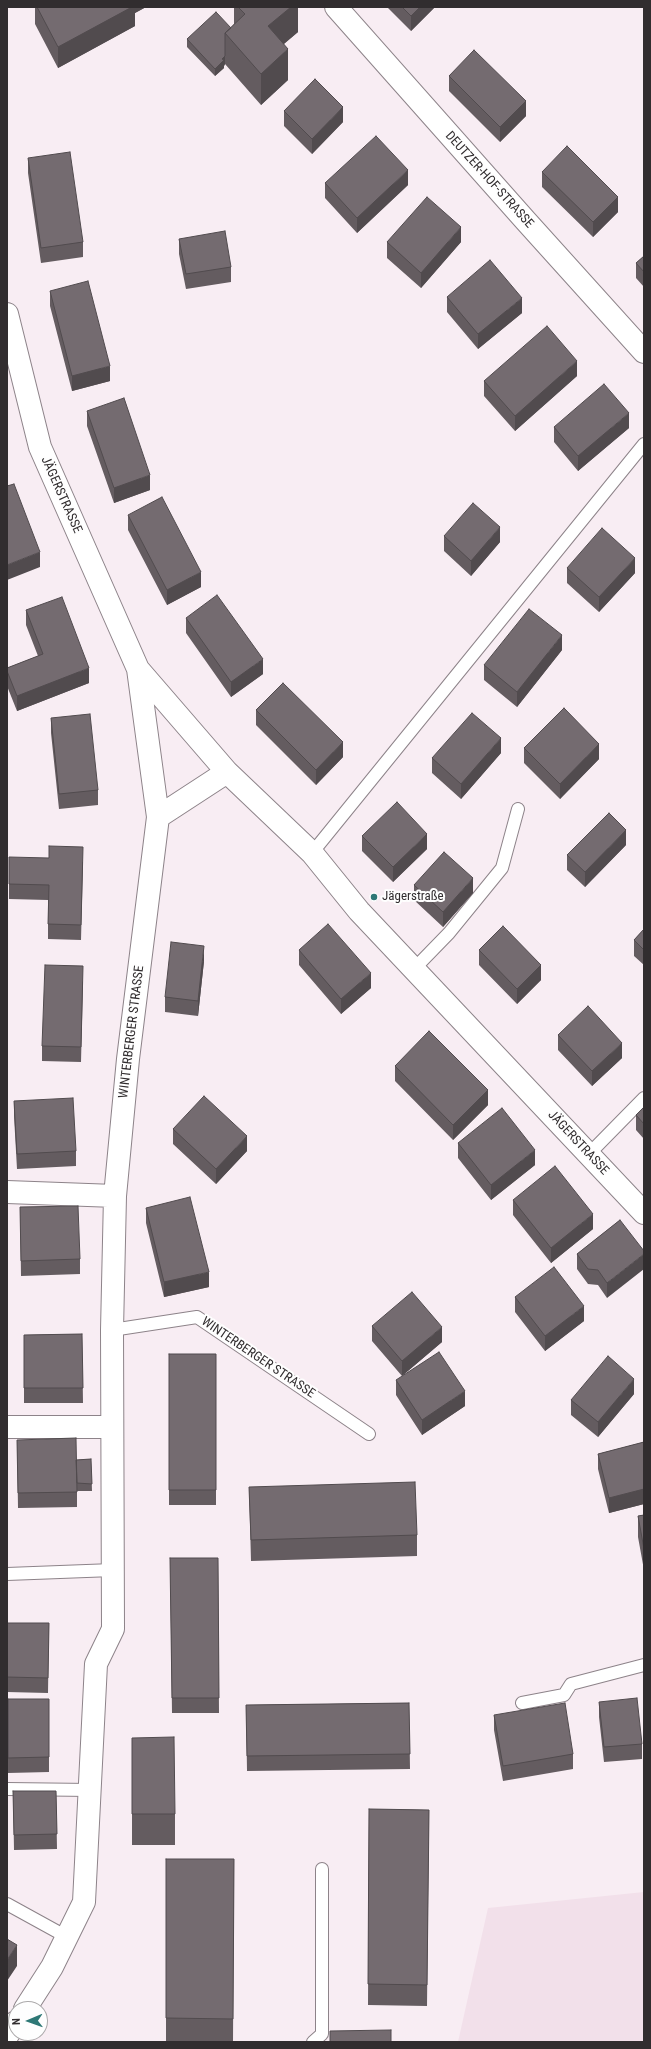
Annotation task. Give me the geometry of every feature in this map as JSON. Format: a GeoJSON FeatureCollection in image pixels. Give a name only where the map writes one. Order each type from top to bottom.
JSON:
{"type":"FeatureCollection","features":[{"type":"Feature","properties":{"kind":"street","name":"DEUTZER-HOF-STRASSE"},"geometry":{"type":"LineString","coordinates":[[336,7],[644,352]]}},
{"type":"Feature","properties":{"kind":"street","name":"JÄGERSTRASSE"},"geometry":{"type":"LineString","coordinates":[[7,314],[40,448],[138,669],[158,817]]}},
{"type":"Feature","properties":{"kind":"street","name":"JÄGERSTRASSE"},"geometry":{"type":"LineString","coordinates":[[138,669],[227,772],[312,853],[360,911],[644,1213]]}},
{"type":"Feature","properties":{"kind":"street"},"geometry":{"type":"LineString","coordinates":[[158,817],[227,772]]}},
{"type":"Feature","properties":{"kind":"street","name":"WINTERBERGER STRASSE"},"geometry":{"type":"LineString","coordinates":[[30,2001],[52,1968],[84,1902],[91,1790],[96,1664],[112,1629],[112,1330],[115,1196],[128,1059],[158,817]]}},
{"type":"Feature","properties":{"kind":"street"},"geometry":{"type":"LineString","coordinates":[[7,1192],[115,1196]]}},
{"type":"Feature","properties":{"kind":"street"},"geometry":{"type":"LineString","coordinates":[[7,1427],[112,1427]]}},
{"type":"Feature","properties":{"kind":"lane"},"geometry":{"type":"LineString","coordinates":[[312,853],[644,444]]}},
{"type":"Feature","properties":{"kind":"lane"},"geometry":{"type":"LineString","coordinates":[[414,969],[454,927],[502,868],[518,809]]}},
{"type":"Feature","properties":{"kind":"lane"},"geometry":{"type":"LineString","coordinates":[[588,1154],[644,1098]]}},
{"type":"Feature","properties":{"kind":"lane","name":"WINTERBERGER STRASSE"},"geometry":{"type":"LineString","coordinates":[[112,1330],[197,1317],[370,1434]]}},
{"type":"Feature","properties":{"kind":"lane"},"geometry":{"type":"LineString","coordinates":[[7,1574],[113,1570]]}},
{"type":"Feature","properties":{"kind":"lane"},"geometry":{"type":"LineString","coordinates":[[522,1703],[564,1694],[570,1684],[644,1665]]}},
{"type":"Feature","properties":{"kind":"lane"},"geometry":{"type":"LineString","coordinates":[[7,1790],[91,1790]]}},
{"type":"Feature","properties":{"kind":"lane"},"geometry":{"type":"LineString","coordinates":[[313,2042],[322,2034],[322,1869]]}},
{"type":"Feature","properties":{"kind":"lane"},"geometry":{"type":"LineString","coordinates":[[7,1904],[67,1937]]}},
{"type":"Feature","properties":{"kind":"shaded area"},"geometry":{"type":"Polygon","coordinates":[[[644,1892],[644,2042],[458,2042],[488,1908],[644,1892]]]}},
{"type":"Feature","properties":{"kind":"building"},"geometry":{"type":"Polygon","coordinates":[[[37,7],[132,7],[58,47],[37,7]]]}},
{"type":"Feature","properties":{"kind":"building"},"geometry":{"type":"Polygon","coordinates":[[[238,7],[291,7],[268,26],[288,49],[261,74],[225,33],[245,14],[238,7]]]}},
{"type":"Feature","properties":{"kind":"building"},"geometry":{"type":"Polygon","coordinates":[[[402,7],[420,7],[411,16],[402,7]]]}},
{"type":"Feature","properties":{"kind":"building"},"geometry":{"type":"Polygon","coordinates":[[[216,12],[231,28],[225,33],[225,56],[222,59],[224,60],[215,69],[187,39],[216,12]]]}},
{"type":"Feature","properties":{"kind":"building"},"geometry":{"type":"Polygon","coordinates":[[[474,50],[526,101],[500,127],[449,76],[474,50]]]}},
{"type":"Feature","properties":{"kind":"building"},"geometry":{"type":"Polygon","coordinates":[[[315,79],[343,107],[312,139],[284,111],[315,79]]]}},
{"type":"Feature","properties":{"kind":"building"},"geometry":{"type":"Polygon","coordinates":[[[376,136],[408,170],[357,218],[325,183],[376,136]]]}},
{"type":"Feature","properties":{"kind":"building"},"geometry":{"type":"Polygon","coordinates":[[[567,146],[618,197],[593,222],[542,172],[567,146]]]}},
{"type":"Feature","properties":{"kind":"building"},"geometry":{"type":"Polygon","coordinates":[[[70,152],[83,242],[41,248],[28,158],[70,152]]]}},
{"type":"Feature","properties":{"kind":"building"},"geometry":{"type":"Polygon","coordinates":[[[427,197],[461,227],[421,273],[387,242],[427,197]]]}},
{"type":"Feature","properties":{"kind":"building"},"geometry":{"type":"Polygon","coordinates":[[[225,231],[231,267],[186,274],[179,239],[225,231]]]}},
{"type":"Feature","properties":{"kind":"building"},"geometry":{"type":"Polygon","coordinates":[[[644,256],[644,272],[636,263],[644,256]]]}},
{"type":"Feature","properties":{"kind":"building"},"geometry":{"type":"Polygon","coordinates":[[[490,260],[522,298],[478,334],[447,297],[490,260]]]}},
{"type":"Feature","properties":{"kind":"building"},"geometry":{"type":"Polygon","coordinates":[[[88,281],[110,366],[72,376],[50,291],[88,281]]]}},
{"type":"Feature","properties":{"kind":"building"},"geometry":{"type":"Polygon","coordinates":[[[547,326],[577,361],[515,416],[484,381],[547,326]]]}},
{"type":"Feature","properties":{"kind":"building"},"geometry":{"type":"Polygon","coordinates":[[[604,384],[629,413],[578,456],[554,427],[604,384]]]}},
{"type":"Feature","properties":{"kind":"building"},"geometry":{"type":"Polygon","coordinates":[[[124,398],[150,475],[114,488],[87,411],[124,398]]]}},
{"type":"Feature","properties":{"kind":"building"},"geometry":{"type":"Polygon","coordinates":[[[14,484],[40,552],[7,565],[7,486],[14,484]]]}},
{"type":"Feature","properties":{"kind":"building"},"geometry":{"type":"Polygon","coordinates":[[[162,497],[201,572],[167,590],[128,515],[162,497]]]}},
{"type":"Feature","properties":{"kind":"building"},"geometry":{"type":"Polygon","coordinates":[[[473,503],[500,527],[471,561],[444,536],[473,503]]]}},
{"type":"Feature","properties":{"kind":"building"},"geometry":{"type":"Polygon","coordinates":[[[602,528],[635,558],[599,597],[567,568],[602,528]]]}},
{"type":"Feature","properties":{"kind":"building"},"geometry":{"type":"Polygon","coordinates":[[[217,595],[263,659],[231,682],[186,618],[217,595]]]}},
{"type":"Feature","properties":{"kind":"building"},"geometry":{"type":"Polygon","coordinates":[[[62,597],[89,668],[17,696],[7,668],[43,654],[26,610],[62,597]]]}},
{"type":"Feature","properties":{"kind":"building"},"geometry":{"type":"Polygon","coordinates":[[[529,609],[562,635],[517,692],[484,665],[529,609]]]}},
{"type":"Feature","properties":{"kind":"building"},"geometry":{"type":"Polygon","coordinates":[[[283,683],[343,742],[316,770],[256,710],[283,683]]]}},
{"type":"Feature","properties":{"kind":"building"},"geometry":{"type":"Polygon","coordinates":[[[564,708],[599,744],[560,784],[524,748],[564,708]]]}},
{"type":"Feature","properties":{"kind":"building"},"geometry":{"type":"Polygon","coordinates":[[[472,713],[501,738],[461,784],[432,758],[472,713]]]}},
{"type":"Feature","properties":{"kind":"building"},"geometry":{"type":"Polygon","coordinates":[[[90,714],[98,790],[59,794],[51,718],[90,714]]]}},
{"type":"Feature","properties":{"kind":"building"},"geometry":{"type":"Polygon","coordinates":[[[397,802],[427,834],[393,867],[362,836],[397,802]]]}},
{"type":"Feature","properties":{"kind":"building"},"geometry":{"type":"Polygon","coordinates":[[[609,813],[626,830],[585,872],[567,855],[609,813]]]}},
{"type":"Feature","properties":{"kind":"building"},"geometry":{"type":"Polygon","coordinates":[[[49,846],[83,847],[81,925],[48,924],[49,885],[9,884],[9,857],[49,858],[49,846]]]}},
{"type":"Feature","properties":{"kind":"building"},"geometry":{"type":"Polygon","coordinates":[[[444,852],[473,878],[443,912],[414,885],[444,852]]]}},
{"type":"Feature","properties":{"kind":"building"},"geometry":{"type":"Polygon","coordinates":[[[328,924],[371,973],[341,999],[299,950],[328,924]]]}},
{"type":"Feature","properties":{"kind":"building"},"geometry":{"type":"Polygon","coordinates":[[[503,926],[541,965],[517,989],[479,950],[503,926]]]}},
{"type":"Feature","properties":{"kind":"building"},"geometry":{"type":"Polygon","coordinates":[[[644,929],[644,950],[634,940],[644,929]]]}},
{"type":"Feature","properties":{"kind":"building"},"geometry":{"type":"Polygon","coordinates":[[[171,942],[204,946],[198,1001],[165,997],[171,942]]]}},
{"type":"Feature","properties":{"kind":"building"},"geometry":{"type":"Polygon","coordinates":[[[45,965],[83,966],[81,1047],[42,1046],[45,965]]]}},
{"type":"Feature","properties":{"kind":"building"},"geometry":{"type":"Polygon","coordinates":[[[588,1006],[622,1043],[592,1071],[558,1035],[588,1006]]]}},
{"type":"Feature","properties":{"kind":"building"},"geometry":{"type":"Polygon","coordinates":[[[429,1031],[488,1090],[453,1125],[395,1066],[429,1031]]]}},
{"type":"Feature","properties":{"kind":"building"},"geometry":{"type":"Polygon","coordinates":[[[204,1096],[247,1136],[216,1169],[173,1129],[204,1096]]]}},
{"type":"Feature","properties":{"kind":"building"},"geometry":{"type":"Polygon","coordinates":[[[73,1098],[76,1151],[17,1154],[14,1101],[73,1098]]]}},
{"type":"Feature","properties":{"kind":"building"},"geometry":{"type":"Polygon","coordinates":[[[644,1107],[644,1124],[636,1115],[644,1107]]]}},
{"type":"Feature","properties":{"kind":"building"},"geometry":{"type":"Polygon","coordinates":[[[502,1108],[535,1150],[491,1185],[458,1143],[502,1108]]]}},
{"type":"Feature","properties":{"kind":"building"},"geometry":{"type":"Polygon","coordinates":[[[555,1166],[593,1214],[551,1248],[513,1200],[555,1166]]]}},
{"type":"Feature","properties":{"kind":"building"},"geometry":{"type":"Polygon","coordinates":[[[190,1197],[209,1272],[164,1282],[146,1208],[190,1197]]]}},
{"type":"Feature","properties":{"kind":"building"},"geometry":{"type":"Polygon","coordinates":[[[78,1206],[80,1259],[21,1261],[20,1207],[78,1206]]]}},
{"type":"Feature","properties":{"kind":"building"},"geometry":{"type":"Polygon","coordinates":[[[620,1220],[644,1251],[644,1254],[607,1283],[598,1270],[588,1269],[577,1254],[620,1220]]]}},
{"type":"Feature","properties":{"kind":"building"},"geometry":{"type":"Polygon","coordinates":[[[554,1267],[584,1306],[545,1336],[515,1297],[554,1267]]]}},
{"type":"Feature","properties":{"kind":"building"},"geometry":{"type":"Polygon","coordinates":[[[412,1292],[442,1327],[402,1361],[372,1326],[412,1292]]]}},
{"type":"Feature","properties":{"kind":"building"},"geometry":{"type":"Polygon","coordinates":[[[82,1334],[83,1388],[24,1388],[24,1335],[82,1334]]]}},
{"type":"Feature","properties":{"kind":"building"},"geometry":{"type":"Polygon","coordinates":[[[439,1352],[465,1391],[422,1420],[396,1380],[439,1352]]]}},
{"type":"Feature","properties":{"kind":"building"},"geometry":{"type":"Polygon","coordinates":[[[169,1354],[216,1354],[216,1490],[169,1490],[169,1354]]]}},
{"type":"Feature","properties":{"kind":"building"},"geometry":{"type":"Polygon","coordinates":[[[608,1356],[634,1379],[598,1422],[571,1400],[608,1356]]]}},
{"type":"Feature","properties":{"kind":"building"},"geometry":{"type":"Polygon","coordinates":[[[76,1438],[77,1492],[18,1493],[17,1440],[76,1438]]]}},
{"type":"Feature","properties":{"kind":"building"},"geometry":{"type":"Polygon","coordinates":[[[644,1442],[644,1489],[609,1498],[598,1454],[644,1442]]]}},
{"type":"Feature","properties":{"kind":"building"},"geometry":{"type":"Polygon","coordinates":[[[91,1459],[92,1484],[77,1483],[76,1460],[91,1459]]]}},
{"type":"Feature","properties":{"kind":"building"},"geometry":{"type":"Polygon","coordinates":[[[415,1482],[417,1535],[251,1540],[249,1487],[415,1482]]]}},
{"type":"Feature","properties":{"kind":"building"},"geometry":{"type":"Polygon","coordinates":[[[644,1515],[644,1549],[638,1516],[644,1515]]]}},
{"type":"Feature","properties":{"kind":"building"},"geometry":{"type":"Polygon","coordinates":[[[170,1558],[218,1558],[219,1698],[172,1698],[170,1558]]]}},
{"type":"Feature","properties":{"kind":"building"},"geometry":{"type":"Polygon","coordinates":[[[7,1623],[49,1623],[48,1678],[7,1677],[7,1623]]]}},
{"type":"Feature","properties":{"kind":"building"},"geometry":{"type":"Polygon","coordinates":[[[637,1698],[642,1744],[604,1747],[599,1702],[637,1698]]]}},
{"type":"Feature","properties":{"kind":"building"},"geometry":{"type":"Polygon","coordinates":[[[8,1699],[49,1699],[49,1757],[8,1758],[8,1699]]]}},
{"type":"Feature","properties":{"kind":"building"},"geometry":{"type":"Polygon","coordinates":[[[409,1703],[410,1754],[247,1756],[246,1705],[409,1703]]]}},
{"type":"Feature","properties":{"kind":"building"},"geometry":{"type":"Polygon","coordinates":[[[565,1703],[573,1754],[503,1766],[494,1715],[565,1703]]]}},
{"type":"Feature","properties":{"kind":"building"},"geometry":{"type":"Polygon","coordinates":[[[174,1737],[175,1814],[132,1814],[132,1738],[174,1737]]]}},
{"type":"Feature","properties":{"kind":"building"},"geometry":{"type":"Polygon","coordinates":[[[13,1791],[56,1791],[57,1834],[14,1835],[13,1791]]]}},
{"type":"Feature","properties":{"kind":"building"},"geometry":{"type":"Polygon","coordinates":[[[369,1809],[429,1810],[427,1985],[368,1984],[369,1809]]]}},
{"type":"Feature","properties":{"kind":"building"},"geometry":{"type":"Polygon","coordinates":[[[166,1859],[234,1859],[233,2019],[166,2018],[166,1859]]]}},
{"type":"Feature","properties":{"kind":"building"},"geometry":{"type":"Polygon","coordinates":[[[7,1939],[17,1945],[7,1960],[7,1939]]]}},
{"type":"Feature","properties":{"kind":"building"},"geometry":{"type":"Polygon","coordinates":[[[391,2030],[391,2042],[330,2042],[330,2031],[391,2030]]]}},
{"type":"Feature","properties":{"kind":"place","name":"Jägerstraße"},"geometry":{"type":"Point","coordinates":[374,897]}}]}
